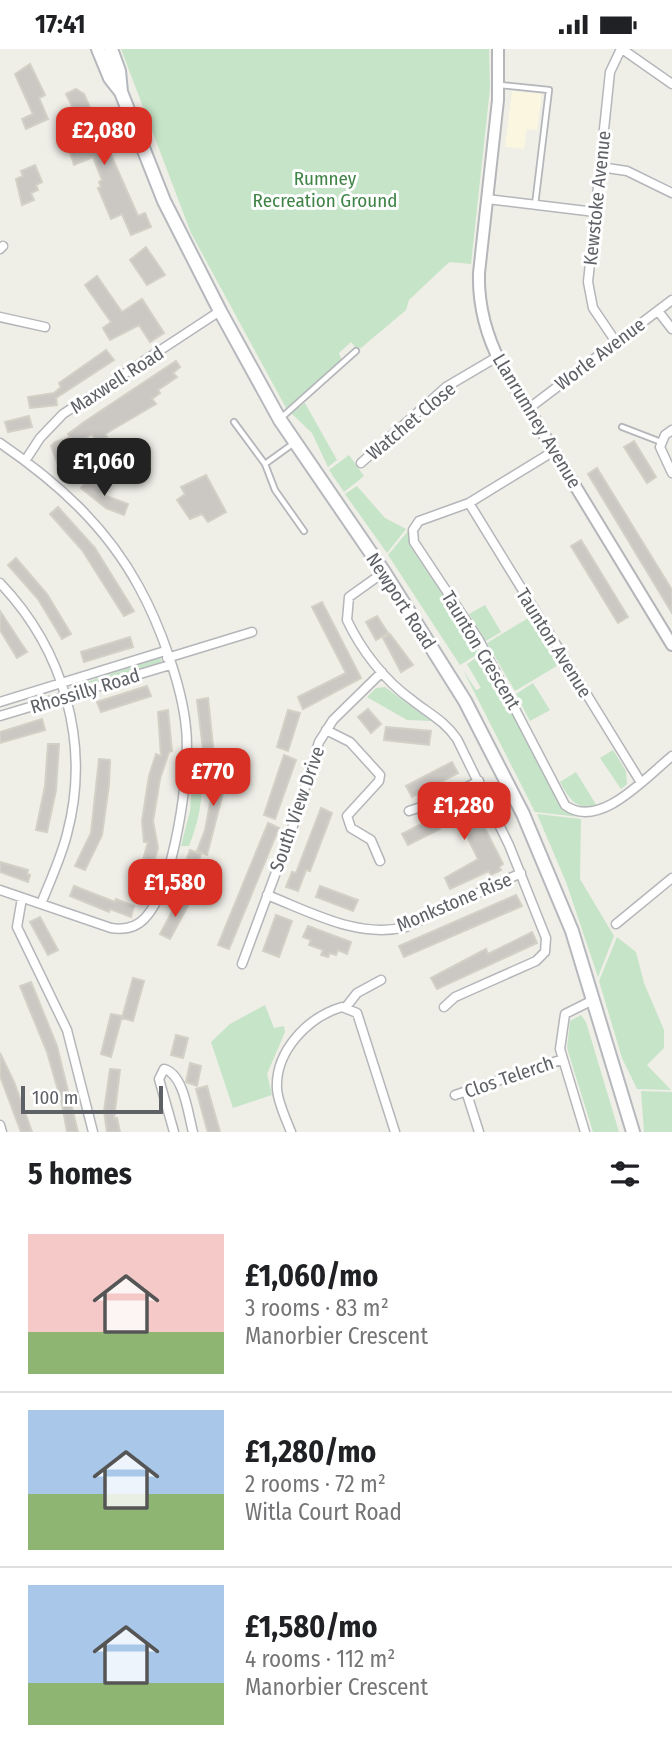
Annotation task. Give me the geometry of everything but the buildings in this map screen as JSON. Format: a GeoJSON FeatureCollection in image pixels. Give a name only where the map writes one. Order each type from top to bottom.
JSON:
{"type":"FeatureCollection","features":[{"type":"Feature","properties":{"kind":"main road","name":"Newport Road"},"geometry":{"type":"LineString","coordinates":[[98,49],[110,78],[121,92],[171,217],[279,420],[384,572],[465,701],[523,814],[572,931],[634,1132]]}},
{"type":"Feature","properties":{"kind":"main road","name":"Newport Road"},"geometry":{"type":"LineString","coordinates":[[111,49],[119,71],[121,92]]}},
{"type":"Feature","properties":{"kind":"street","name":"Llanrumney Avenue"},"geometry":{"type":"LineString","coordinates":[[498,49],[499,85],[479,286],[484,323],[497,357],[672,645]]}},
{"type":"Feature","properties":{"kind":"street"},"geometry":{"type":"LineString","coordinates":[[622,49],[672,84]]}},
{"type":"Feature","properties":{"kind":"street","name":"Kewstoke Avenue"},"geometry":{"type":"LineString","coordinates":[[616,342],[596,314],[589,292],[610,72],[622,49]]}},
{"type":"Feature","properties":{"kind":"street"},"geometry":{"type":"LineString","coordinates":[[600,167],[627,171],[672,193]]}},
{"type":"Feature","properties":{"kind":"street"},"geometry":{"type":"LineString","coordinates":[[487,199],[595,212]]}},
{"type":"Feature","properties":{"kind":"street","name":"Worle Avenue"},"geometry":{"type":"LineString","coordinates":[[528,409],[672,300]]}},
{"type":"Feature","properties":{"kind":"street","name":"Maxwell Road"},"geometry":{"type":"LineString","coordinates":[[25,461],[40,438],[63,414],[220,311]]}},
{"type":"Feature","properties":{"kind":"street"},"geometry":{"type":"LineString","coordinates":[[658,311],[672,329]]}},
{"type":"Feature","properties":{"kind":"street"},"geometry":{"type":"LineString","coordinates":[[0,317],[45,327]]}},
{"type":"Feature","properties":{"kind":"street","name":"Watchet Close"},"geometry":{"type":"LineString","coordinates":[[361,463],[446,387],[497,357]]}},
{"type":"Feature","properties":{"kind":"street"},"geometry":{"type":"LineString","coordinates":[[672,430],[661,442],[661,453],[672,473]]}},
{"type":"Feature","properties":{"kind":"street"},"geometry":{"type":"LineString","coordinates":[[0,443],[74,501],[111,542],[140,589],[167,658],[186,728],[185,776],[180,820],[153,908],[137,925],[120,929],[0,890]]}},
{"type":"Feature","properties":{"kind":"street","name":"Taunton Crescent"},"geometry":{"type":"LineString","coordinates":[[554,451],[469,503],[419,521],[413,530],[414,542],[482,646],[562,799],[577,812],[596,813],[672,756]]}},
{"type":"Feature","properties":{"kind":"street","name":"Taunton Avenue"},"geometry":{"type":"LineString","coordinates":[[469,503],[640,781]]}},
{"type":"Feature","properties":{"kind":"street"},"geometry":{"type":"LineString","coordinates":[[384,572],[355,591],[347,602],[346,611],[351,628],[382,672],[409,699],[451,730],[479,781],[521,873],[546,937],[545,952],[536,961],[454,997],[444,1007]]}},
{"type":"Feature","properties":{"kind":"street"},"geometry":{"type":"LineString","coordinates":[[0,583],[30,619],[62,683],[75,738],[74,799],[64,845],[41,904]]}},
{"type":"Feature","properties":{"kind":"street"},"geometry":{"type":"LineString","coordinates":[[167,658],[252,632]]}},
{"type":"Feature","properties":{"kind":"street","name":"Rhossilly Road"},"geometry":{"type":"LineString","coordinates":[[0,702],[62,683],[167,658]]}},
{"type":"Feature","properties":{"kind":"street","name":"Rhossilly Road"},"geometry":{"type":"LineString","coordinates":[[0,716],[66,697],[167,658]]}},
{"type":"Feature","properties":{"kind":"street","name":"South View Drive"},"geometry":{"type":"LineString","coordinates":[[242,964],[326,730],[382,672]]}},
{"type":"Feature","properties":{"kind":"street"},"geometry":{"type":"LineString","coordinates":[[326,730],[350,742],[380,775],[379,781],[347,816],[351,828],[371,840],[380,860]]}},
{"type":"Feature","properties":{"kind":"street"},"geometry":{"type":"LineString","coordinates":[[409,811],[439,801],[479,781]]}},
{"type":"Feature","properties":{"kind":"street","name":"Monkstone Rise"},"geometry":{"type":"LineString","coordinates":[[267,895],[355,928],[386,930],[406,927],[521,873]]}},
{"type":"Feature","properties":{"kind":"street"},"geometry":{"type":"LineString","coordinates":[[616,925],[672,878]]}},
{"type":"Feature","properties":{"kind":"street"},"geometry":{"type":"LineString","coordinates":[[22,898],[17,927],[54,997],[67,1030],[93,1132]]}},
{"type":"Feature","properties":{"kind":"street"},"geometry":{"type":"LineString","coordinates":[[346,1007],[357,993],[381,980]]}},
{"type":"Feature","properties":{"kind":"street"},"geometry":{"type":"LineString","coordinates":[[585,1132],[559,1043],[562,1019],[571,1008],[593,1000]]}},
{"type":"Feature","properties":{"kind":"street"},"geometry":{"type":"LineString","coordinates":[[291,1132],[277,1091],[286,1055],[302,1029],[339,1007],[346,1007],[356,1013],[395,1132]]}},
{"type":"Feature","properties":{"kind":"street","name":"Clos Telerch"},"geometry":{"type":"LineString","coordinates":[[455,1095],[563,1059]]}},
{"type":"Feature","properties":{"kind":"street"},"geometry":{"type":"LineString","coordinates":[[174,1132],[159,1079],[164,1069],[172,1073],[177,1080],[193,1132]]}},
{"type":"Feature","properties":{"kind":"street"},"geometry":{"type":"LineString","coordinates":[[466,1091],[479,1132]]}},
{"type":"Feature","properties":{"kind":"street"},"geometry":{"type":"LineString","coordinates":[[0,1125],[2,1132]]}},
{"type":"Feature","properties":{"kind":"lane"},"geometry":{"type":"LineString","coordinates":[[499,85],[549,90],[535,205]]}},
{"type":"Feature","properties":{"kind":"lane"},"geometry":{"type":"LineString","coordinates":[[279,420],[356,351]]}},
{"type":"Feature","properties":{"kind":"lane"},"geometry":{"type":"LineString","coordinates":[[234,422],[265,464],[275,491],[304,531]]}},
{"type":"Feature","properties":{"kind":"lane"},"geometry":{"type":"LineString","coordinates":[[622,428],[661,442]]}},
{"type":"Feature","properties":{"kind":"lane"},"geometry":{"type":"LineString","coordinates":[[265,464],[294,443]]}},
{"type":"Feature","properties":{"kind":"shaded area"},"geometry":{"type":"Polygon","coordinates":[[[512,91],[542,94],[537,130],[527,129],[524,149],[505,147],[512,91]]]}},
{"type":"Feature","properties":{"kind":"green space","name":"Rumney Recreation Ground"},"geometry":{"type":"Polygon","coordinates":[[[121,49],[489,49],[490,88],[471,264],[450,262],[446,265],[409,300],[406,310],[361,348],[357,349],[351,342],[339,353],[342,361],[286,408],[191,233],[121,49]]]}},
{"type":"Feature","properties":{"kind":"green space"},"geometry":{"type":"Polygon","coordinates":[[[305,403],[337,460],[328,467],[312,433],[291,413],[305,403]]]}},
{"type":"Feature","properties":{"kind":"green space"},"geometry":{"type":"Polygon","coordinates":[[[349,455],[364,476],[344,492],[329,470],[349,455]]]}},
{"type":"Feature","properties":{"kind":"green space"},"geometry":{"type":"Polygon","coordinates":[[[357,486],[385,518],[406,529],[387,553],[345,494],[357,486]]]}},
{"type":"Feature","properties":{"kind":"green space"},"geometry":{"type":"Polygon","coordinates":[[[408,531],[412,549],[481,652],[460,665],[388,555],[408,531]]]}},
{"type":"Feature","properties":{"kind":"green space"},"geometry":{"type":"Polygon","coordinates":[[[485,605],[501,632],[486,641],[469,614],[485,605]]]}},
{"type":"Feature","properties":{"kind":"green space"},"geometry":{"type":"Polygon","coordinates":[[[530,617],[560,664],[515,691],[487,643],[530,617]]]}},
{"type":"Feature","properties":{"kind":"green space"},"geometry":{"type":"Polygon","coordinates":[[[482,654],[559,801],[565,809],[580,817],[535,812],[463,670],[476,690],[481,688],[467,664],[482,654]]]}},
{"type":"Feature","properties":{"kind":"green space"},"geometry":{"type":"Polygon","coordinates":[[[160,657],[162,663],[73,690],[69,688],[160,657]]]}},
{"type":"Feature","properties":{"kind":"green space"},"geometry":{"type":"Polygon","coordinates":[[[533,683],[550,710],[530,721],[516,694],[533,683]]]}},
{"type":"Feature","properties":{"kind":"green space"},"geometry":{"type":"Polygon","coordinates":[[[385,687],[431,721],[407,720],[367,697],[376,688],[385,687]]]}},
{"type":"Feature","properties":{"kind":"green space"},"geometry":{"type":"Polygon","coordinates":[[[613,750],[626,771],[627,784],[621,789],[600,758],[613,750]]]}},
{"type":"Feature","properties":{"kind":"green space"},"geometry":{"type":"Polygon","coordinates":[[[193,766],[202,768],[200,808],[189,846],[181,846],[190,811],[193,766]]]}},
{"type":"Feature","properties":{"kind":"green space"},"geometry":{"type":"Polygon","coordinates":[[[576,772],[597,806],[578,805],[560,782],[576,772]]]}},
{"type":"Feature","properties":{"kind":"green space"},"geometry":{"type":"Polygon","coordinates":[[[537,814],[581,819],[580,879],[614,936],[598,977],[566,882],[537,814]]]}},
{"type":"Feature","properties":{"kind":"green space"},"geometry":{"type":"Polygon","coordinates":[[[617,937],[636,952],[644,983],[664,1030],[664,1048],[647,1065],[671,1090],[637,1089],[622,1058],[599,981],[617,937]]]}},
{"type":"Feature","properties":{"kind":"green space"},"geometry":{"type":"Polygon","coordinates":[[[265,1005],[274,1028],[284,1026],[285,1032],[267,1074],[272,1095],[233,1108],[211,1042],[230,1024],[265,1005]]]}},
{"type":"Feature","properties":{"kind":"green space"},"geometry":{"type":"Polygon","coordinates":[[[581,1015],[586,1022],[619,1132],[593,1132],[567,1048],[570,1021],[581,1015]]]}},
{"type":"Feature","properties":{"kind":"green space"},"geometry":{"type":"Polygon","coordinates":[[[641,1091],[672,1092],[672,1132],[644,1132],[641,1091]]]}}]}
